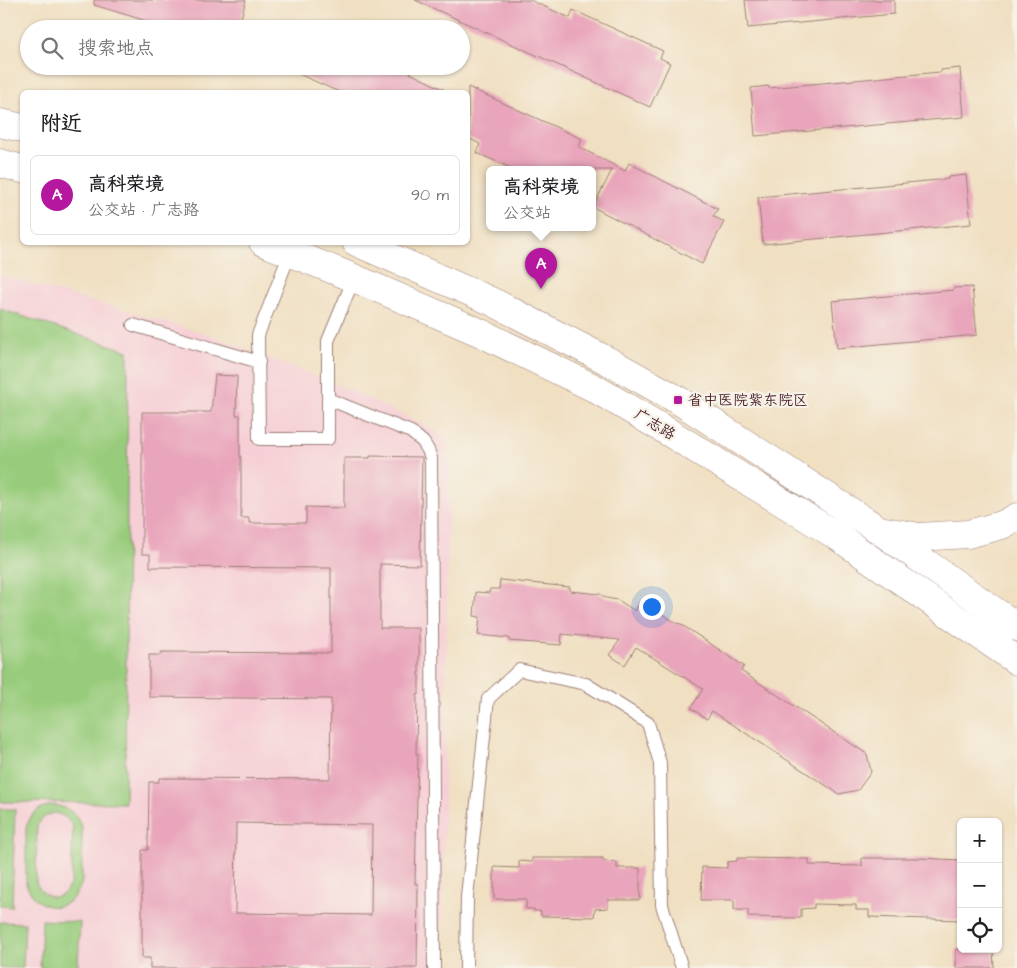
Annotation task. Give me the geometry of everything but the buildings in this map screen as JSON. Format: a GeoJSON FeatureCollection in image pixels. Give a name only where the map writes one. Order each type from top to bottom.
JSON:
{"type":"FeatureCollection","features":[{"type":"Feature","properties":{"kind":"street"},"geometry":{"type":"LineString","coordinates":[[0,123],[20,128]]}},
{"type":"Feature","properties":{"kind":"street"},"geometry":{"type":"LineString","coordinates":[[0,163],[20,168]]}},
{"type":"Feature","properties":{"kind":"street","name":"广志路"},"geometry":{"type":"LineString","coordinates":[[270,245],[354,278],[480,333],[594,388],[837,536],[1017,661]]}},
{"type":"Feature","properties":{"kind":"street","name":"广志路"},"geometry":{"type":"LineString","coordinates":[[363,245],[493,302],[610,362],[678,400],[878,530],[1017,627]]}},
{"type":"Feature","properties":{"kind":"street"},"geometry":{"type":"LineString","coordinates":[[878,530],[919,536],[968,534],[1002,525],[1017,517]]}},
{"type":"Feature","properties":{"kind":"lane"},"geometry":{"type":"LineString","coordinates":[[290,253],[258,334],[259,439],[328,439],[328,341],[354,278]]}},
{"type":"Feature","properties":{"kind":"lane"},"geometry":{"type":"LineString","coordinates":[[133,325],[259,362]]}},
{"type":"Feature","properties":{"kind":"lane"},"geometry":{"type":"LineString","coordinates":[[328,399],[411,432],[424,442],[431,458],[434,968]]}},
{"type":"Feature","properties":{"kind":"lane"},"geometry":{"type":"LineString","coordinates":[[466,968],[467,897],[488,698],[519,670],[586,684],[648,723],[660,764],[662,905],[682,968]]}},
{"type":"Feature","properties":{"kind":"shaded area"},"geometry":{"type":"Polygon","coordinates":[[[0,275],[211,335],[352,391],[435,430],[446,440],[449,460],[442,968],[0,968],[0,275]]]}},
{"type":"Feature","properties":{"kind":"green space"},"geometry":{"type":"Polygon","coordinates":[[[0,309],[128,351],[125,803],[0,802],[0,309]]]}},
{"type":"Feature","properties":{"kind":"green space"},"geometry":{"type":"Polygon","coordinates":[[[52,805],[67,809],[74,814],[82,827],[82,882],[71,900],[55,907],[38,901],[31,894],[26,884],[26,827],[30,818],[36,812],[52,805]],[[53,813],[45,817],[37,826],[36,882],[44,893],[54,897],[64,893],[71,881],[73,827],[65,817],[53,813]]]}},
{"type":"Feature","properties":{"kind":"green space"},"geometry":{"type":"Polygon","coordinates":[[[0,809],[15,809],[12,907],[0,906],[0,809]]]}},
{"type":"Feature","properties":{"kind":"green space"},"geometry":{"type":"Polygon","coordinates":[[[42,920],[80,922],[78,968],[40,968],[42,920]]]}},
{"type":"Feature","properties":{"kind":"green space"},"geometry":{"type":"Polygon","coordinates":[[[0,922],[25,923],[23,968],[0,968],[0,922]]]}},
{"type":"Feature","properties":{"kind":"place","name":"高科荣境"},"geometry":{"type":"Point","coordinates":[541,289]}},
{"type":"Feature","properties":{"kind":"place","name":"省中医院紫东院区"},"geometry":{"type":"Point","coordinates":[678,400]}}]}
